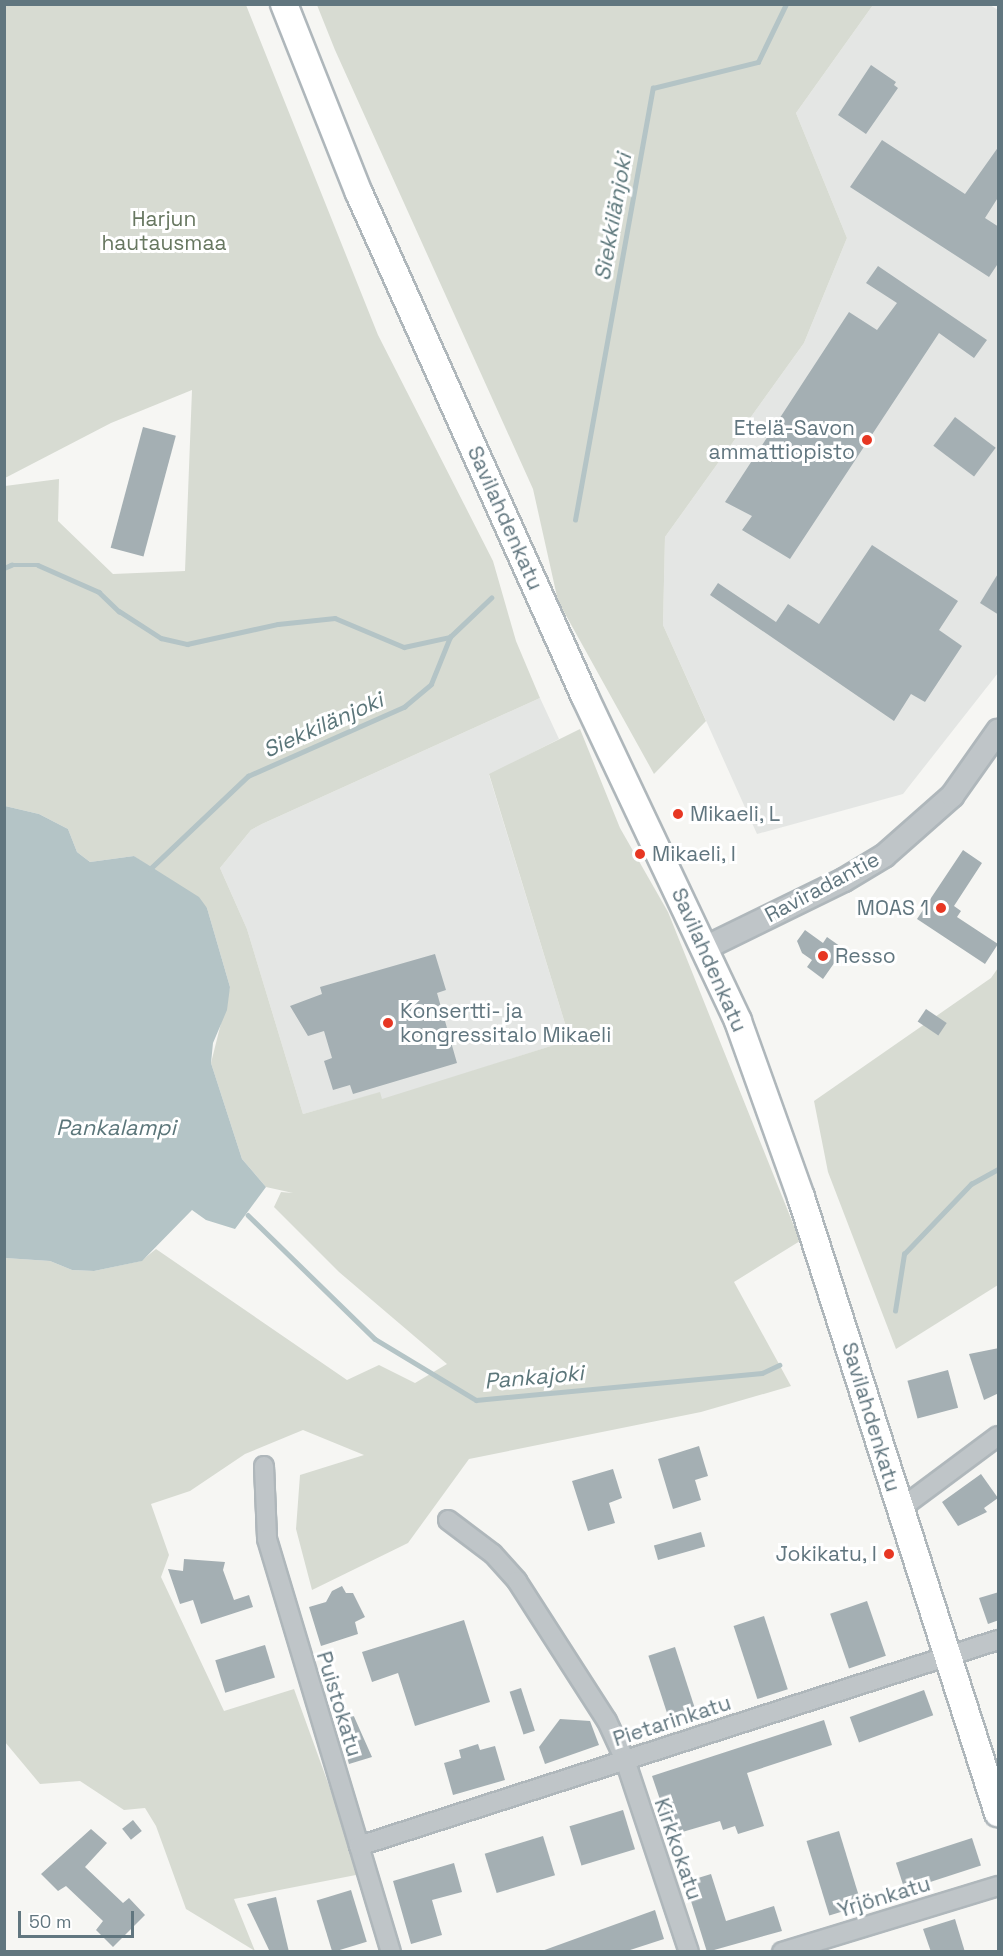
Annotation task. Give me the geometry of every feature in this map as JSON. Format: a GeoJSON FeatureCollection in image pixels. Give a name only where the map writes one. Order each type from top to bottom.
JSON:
{"type":"FeatureCollection","features":[{"type":"Feature","properties":{"kind":"main road","name":"Savilahdenkatu"},"geometry":{"type":"LineString","coordinates":[[284,4],[359,193],[585,697],[705,948],[771,1106],[999,1813]]}},
{"type":"Feature","properties":{"kind":"street","name":"Raviradantie"},"geometry":{"type":"LineString","coordinates":[[705,948],[844,880],[884,856],[952,796],[999,731]]}},
{"type":"Feature","properties":{"kind":"street"},"geometry":{"type":"LineString","coordinates":[[900,1509],[999,1436]]}},
{"type":"Feature","properties":{"kind":"street","name":"Puistokatu"},"geometry":{"type":"LineString","coordinates":[[264,1466],[267,1539],[391,1952]]}},
{"type":"Feature","properties":{"kind":"street","name":"Kirkkokatu"},"geometry":{"type":"LineString","coordinates":[[448,1520],[493,1554],[517,1581],[607,1721],[625,1761],[689,1952]]}},
{"type":"Feature","properties":{"kind":"street","name":"Pietarinkatu"},"geometry":{"type":"LineString","coordinates":[[358,1846],[999,1640]]}},
{"type":"Feature","properties":{"kind":"street","name":"Yrjönkatu"},"geometry":{"type":"LineString","coordinates":[[782,1952],[999,1886]]}},
{"type":"Feature","properties":{"kind":"shaded area","name":"Etelä-Savon ammattiopisto"},"geometry":{"type":"Polygon","coordinates":[[[873,5],[990,5],[998,10],[998,673],[903,794],[757,834],[663,625],[665,537],[804,343],[847,238],[796,113],[873,5]]]}},
{"type":"Feature","properties":{"kind":"shaded area"},"geometry":{"type":"Polygon","coordinates":[[[540,698],[559,739],[489,775],[570,1040],[382,1100],[379,1093],[303,1114],[247,929],[220,868],[251,830],[262,824],[540,698]]]}},
{"type":"Feature","properties":{"kind":"green space","name":"Harjun hautausmaa"},"geometry":{"type":"Polygon","coordinates":[[[5,5],[246,5],[378,335],[493,561],[516,641],[540,698],[262,824],[251,830],[220,868],[247,929],[303,1114],[380,1092],[382,1099],[570,1040],[489,774],[580,729],[620,828],[668,912],[800,1241],[734,1282],[791,1386],[701,1412],[469,1459],[408,1543],[312,1590],[296,1529],[300,1475],[364,1455],[303,1430],[245,1454],[190,1491],[151,1504],[169,1555],[161,1577],[224,1711],[294,1689],[361,1874],[234,1899],[255,1951],[186,1909],[156,1826],[145,1808],[124,1810],[80,1781],[40,1784],[5,1742],[5,1258],[50,1261],[72,1270],[94,1271],[141,1261],[156,1249],[347,1380],[379,1365],[415,1383],[447,1364],[339,1272],[274,1207],[281,1192],[293,1193],[266,1187],[242,1159],[211,1063],[230,987],[207,908],[134,856],[90,862],[77,852],[68,829],[39,814],[5,806],[5,486],[59,479],[58,521],[113,574],[185,571],[192,390],[111,423],[5,478],[5,5]]]}},
{"type":"Feature","properties":{"kind":"green space"},"geometry":{"type":"Polygon","coordinates":[[[317,5],[873,5],[796,113],[847,238],[804,343],[665,537],[663,625],[706,721],[654,774],[558,601],[533,489],[335,50],[317,5]]]}},
{"type":"Feature","properties":{"kind":"green space"},"geometry":{"type":"Polygon","coordinates":[[[998,968],[998,1285],[896,1349],[828,1172],[814,1101],[991,978],[998,968]]]}},
{"type":"Feature","properties":{"kind":"water","name":"Pankalampi"},"geometry":{"type":"Polygon","coordinates":[[[5,806],[39,814],[68,829],[77,852],[90,862],[134,856],[199,897],[207,908],[230,987],[227,1010],[213,1043],[211,1063],[242,1159],[266,1187],[235,1229],[206,1220],[192,1210],[142,1261],[94,1271],[72,1270],[50,1261],[5,1258],[5,806]]]}},
{"type":"Feature","properties":{"kind":"building"},"geometry":{"type":"Polygon","coordinates":[[[871,65],[896,82],[894,85],[898,88],[866,134],[838,115],[871,65]]]}},
{"type":"Feature","properties":{"kind":"building"},"geometry":{"type":"Polygon","coordinates":[[[882,140],[965,194],[999,146],[999,196],[985,218],[999,227],[999,262],[989,277],[850,187],[882,140]]]}},
{"type":"Feature","properties":{"kind":"building"},"geometry":{"type":"Polygon","coordinates":[[[878,266],[987,340],[974,358],[939,333],[790,559],[742,530],[752,516],[725,502],[849,312],[877,330],[897,303],[866,283],[878,266]]]}},
{"type":"Feature","properties":{"kind":"building"},"geometry":{"type":"Polygon","coordinates":[[[955,417],[996,448],[974,476],[933,446],[955,417]]]}},
{"type":"Feature","properties":{"kind":"building"},"geometry":{"type":"Polygon","coordinates":[[[143,427],[176,436],[143,557],[111,548],[143,427]]]}},
{"type":"Feature","properties":{"kind":"building"},"geometry":{"type":"Polygon","coordinates":[[[872,545],[958,601],[939,630],[962,646],[925,702],[911,694],[894,721],[710,595],[718,583],[776,622],[788,604],[819,624],[872,545]]]}},
{"type":"Feature","properties":{"kind":"building"},"geometry":{"type":"Polygon","coordinates":[[[999,572],[999,615],[980,603],[999,572]]]}},
{"type":"Feature","properties":{"kind":"building","name":"MOAS 1"},"geometry":{"type":"Polygon","coordinates":[[[963,850],[982,863],[954,906],[961,911],[957,917],[998,944],[985,964],[917,919],[963,850]]]}},
{"type":"Feature","properties":{"kind":"building","name":"Resso"},"geometry":{"type":"Polygon","coordinates":[[[805,930],[823,943],[827,937],[844,949],[823,979],[807,967],[812,960],[802,953],[797,941],[805,930]]]}},
{"type":"Feature","properties":{"kind":"building","name":"Konsertti- ja kongressitalo Mikaeli"},"geometry":{"type":"Polygon","coordinates":[[[435,954],[446,990],[437,993],[457,1063],[353,1094],[350,1085],[333,1090],[324,1061],[332,1058],[324,1031],[308,1036],[290,1006],[322,994],[320,987],[435,954]]]}},
{"type":"Feature","properties":{"kind":"building"},"geometry":{"type":"Polygon","coordinates":[[[926,1009],[947,1023],[938,1035],[918,1021],[926,1009]]]}},
{"type":"Feature","properties":{"kind":"building"},"geometry":{"type":"Polygon","coordinates":[[[999,1348],[999,1393],[984,1400],[969,1354],[999,1348]]]}},
{"type":"Feature","properties":{"kind":"building"},"geometry":{"type":"Polygon","coordinates":[[[948,1370],[958,1408],[918,1419],[907,1381],[948,1370]]]}},
{"type":"Feature","properties":{"kind":"building"},"geometry":{"type":"Polygon","coordinates":[[[699,1446],[708,1476],[695,1480],[701,1500],[673,1509],[658,1459],[699,1446]]]}},
{"type":"Feature","properties":{"kind":"building"},"geometry":{"type":"Polygon","coordinates":[[[613,1469],[622,1498],[609,1503],[615,1523],[588,1531],[572,1481],[613,1469]]]}},
{"type":"Feature","properties":{"kind":"building"},"geometry":{"type":"Polygon","coordinates":[[[981,1474],[998,1498],[984,1508],[987,1512],[958,1526],[942,1502],[981,1474]]]}},
{"type":"Feature","properties":{"kind":"building"},"geometry":{"type":"Polygon","coordinates":[[[701,1532],[705,1546],[658,1560],[654,1546],[701,1532]]]}},
{"type":"Feature","properties":{"kind":"building"},"geometry":{"type":"Polygon","coordinates":[[[184,1559],[225,1562],[223,1570],[234,1600],[249,1595],[253,1607],[201,1624],[193,1600],[180,1604],[168,1569],[183,1571],[184,1559]]]}},
{"type":"Feature","properties":{"kind":"building"},"geometry":{"type":"Polygon","coordinates":[[[342,1586],[346,1593],[353,1593],[365,1617],[355,1622],[358,1634],[321,1646],[309,1607],[326,1602],[332,1591],[342,1586]]]}},
{"type":"Feature","properties":{"kind":"building"},"geometry":{"type":"Polygon","coordinates":[[[999,1592],[999,1620],[988,1624],[979,1598],[999,1592]]]}},
{"type":"Feature","properties":{"kind":"building"},"geometry":{"type":"Polygon","coordinates":[[[867,1601],[886,1656],[849,1669],[830,1614],[867,1601]]]}},
{"type":"Feature","properties":{"kind":"building"},"geometry":{"type":"Polygon","coordinates":[[[764,1616],[788,1689],[757,1699],[734,1626],[764,1616]]]}},
{"type":"Feature","properties":{"kind":"building"},"geometry":{"type":"Polygon","coordinates":[[[464,1620],[490,1702],[415,1726],[398,1673],[372,1682],[362,1652],[464,1620]]]}},
{"type":"Feature","properties":{"kind":"building"},"geometry":{"type":"Polygon","coordinates":[[[265,1645],[275,1678],[225,1693],[215,1660],[265,1645]]]}},
{"type":"Feature","properties":{"kind":"building"},"geometry":{"type":"Polygon","coordinates":[[[675,1647],[698,1716],[671,1725],[648,1656],[675,1647]]]}},
{"type":"Feature","properties":{"kind":"building"},"geometry":{"type":"Polygon","coordinates":[[[521,1688],[535,1731],[523,1735],[510,1692],[521,1688]]]}},
{"type":"Feature","properties":{"kind":"building"},"geometry":{"type":"Polygon","coordinates":[[[924,1690],[933,1715],[859,1742],[850,1717],[924,1690]]]}},
{"type":"Feature","properties":{"kind":"building"},"geometry":{"type":"Polygon","coordinates":[[[352,1712],[372,1757],[349,1764],[343,1744],[349,1742],[340,1717],[352,1712]]]}},
{"type":"Feature","properties":{"kind":"building"},"geometry":{"type":"Polygon","coordinates":[[[560,1719],[590,1721],[599,1745],[545,1764],[539,1747],[560,1719]]]}},
{"type":"Feature","properties":{"kind":"building"},"geometry":{"type":"Polygon","coordinates":[[[824,1720],[832,1745],[747,1773],[764,1826],[738,1834],[735,1826],[723,1830],[720,1821],[672,1835],[652,1776],[824,1720]]]}},
{"type":"Feature","properties":{"kind":"building"},"geometry":{"type":"Polygon","coordinates":[[[478,1744],[480,1750],[495,1746],[505,1780],[453,1795],[444,1763],[461,1758],[459,1750],[478,1744]]]}},
{"type":"Feature","properties":{"kind":"building"},"geometry":{"type":"Polygon","coordinates":[[[623,1810],[635,1849],[581,1866],[569,1826],[623,1810]]]}},
{"type":"Feature","properties":{"kind":"building"},"geometry":{"type":"Polygon","coordinates":[[[133,1820],[142,1831],[131,1840],[122,1829],[133,1820]]]}},
{"type":"Feature","properties":{"kind":"building"},"geometry":{"type":"Polygon","coordinates":[[[91,1829],[107,1843],[85,1867],[123,1903],[129,1898],[145,1915],[113,1947],[96,1930],[103,1921],[66,1886],[58,1891],[41,1874],[91,1829]]]}},
{"type":"Feature","properties":{"kind":"building"},"geometry":{"type":"Polygon","coordinates":[[[839,1831],[862,1906],[829,1916],[806,1841],[839,1831]]]}},
{"type":"Feature","properties":{"kind":"building"},"geometry":{"type":"Polygon","coordinates":[[[543,1836],[555,1875],[497,1893],[485,1854],[543,1836]]]}},
{"type":"Feature","properties":{"kind":"building"},"geometry":{"type":"Polygon","coordinates":[[[972,1838],[981,1866],[905,1890],[896,1863],[972,1838]]]}},
{"type":"Feature","properties":{"kind":"building"},"geometry":{"type":"Polygon","coordinates":[[[454,1863],[462,1892],[432,1900],[442,1935],[411,1944],[393,1881],[454,1863]]]}},
{"type":"Feature","properties":{"kind":"building"},"geometry":{"type":"Polygon","coordinates":[[[711,1874],[726,1921],[774,1906],[782,1931],[707,1952],[685,1882],[711,1874]]]}},
{"type":"Feature","properties":{"kind":"building"},"geometry":{"type":"Polygon","coordinates":[[[351,1890],[367,1942],[332,1952],[317,1901],[351,1890]]]}},
{"type":"Feature","properties":{"kind":"building"},"geometry":{"type":"Polygon","coordinates":[[[276,1897],[289,1952],[270,1952],[247,1904],[276,1897]]]}},
{"type":"Feature","properties":{"kind":"building"},"geometry":{"type":"Polygon","coordinates":[[[655,1910],[664,1939],[624,1952],[539,1952],[655,1910]]]}},
{"type":"Feature","properties":{"kind":"building"},"geometry":{"type":"Polygon","coordinates":[[[955,1919],[965,1952],[931,1952],[923,1929],[955,1919]]]}},
{"type":"Feature","properties":{"kind":"waterway","name":"Siekkilänjoki"},"geometry":{"type":"LineString","coordinates":[[575,520],[653,88],[758,62],[786,4]]}},
{"type":"Feature","properties":{"kind":"waterway"},"geometry":{"type":"LineString","coordinates":[[4,568],[11,565],[38,565],[99,592],[119,611],[161,638],[187,644],[278,624],[335,618],[404,647],[450,637]]}},
{"type":"Feature","properties":{"kind":"waterway","name":"Siekkilänjoki"},"geometry":{"type":"LineString","coordinates":[[150,869],[248,776],[404,707],[431,684],[450,637],[491,598]]}},
{"type":"Feature","properties":{"kind":"waterway","name":"Pankajoki"},"geometry":{"type":"LineString","coordinates":[[895,1311],[904,1254],[971,1184],[998,1169]]}},
{"type":"Feature","properties":{"kind":"waterway","name":"Pankajoki"},"geometry":{"type":"LineString","coordinates":[[248,1215],[375,1339],[476,1400],[762,1373],[779,1365]]}},
{"type":"Feature","properties":{"kind":"place","name":"Etelä-Savon ammattiopisto"},"geometry":{"type":"Point","coordinates":[867,440]}},
{"type":"Feature","properties":{"kind":"place","name":"Mikaeli, L"},"geometry":{"type":"Point","coordinates":[678,814]}},
{"type":"Feature","properties":{"kind":"place","name":"Mikaeli, I"},"geometry":{"type":"Point","coordinates":[640,854]}},
{"type":"Feature","properties":{"kind":"place","name":"MOAS 1"},"geometry":{"type":"Point","coordinates":[941,908]}},
{"type":"Feature","properties":{"kind":"place","name":"Resso"},"geometry":{"type":"Point","coordinates":[823,956]}},
{"type":"Feature","properties":{"kind":"place","name":"Konsertti- ja kongressitalo Mikaeli"},"geometry":{"type":"Point","coordinates":[388,1023]}},
{"type":"Feature","properties":{"kind":"place","name":"Jokikatu, I"},"geometry":{"type":"Point","coordinates":[889,1554]}}]}
